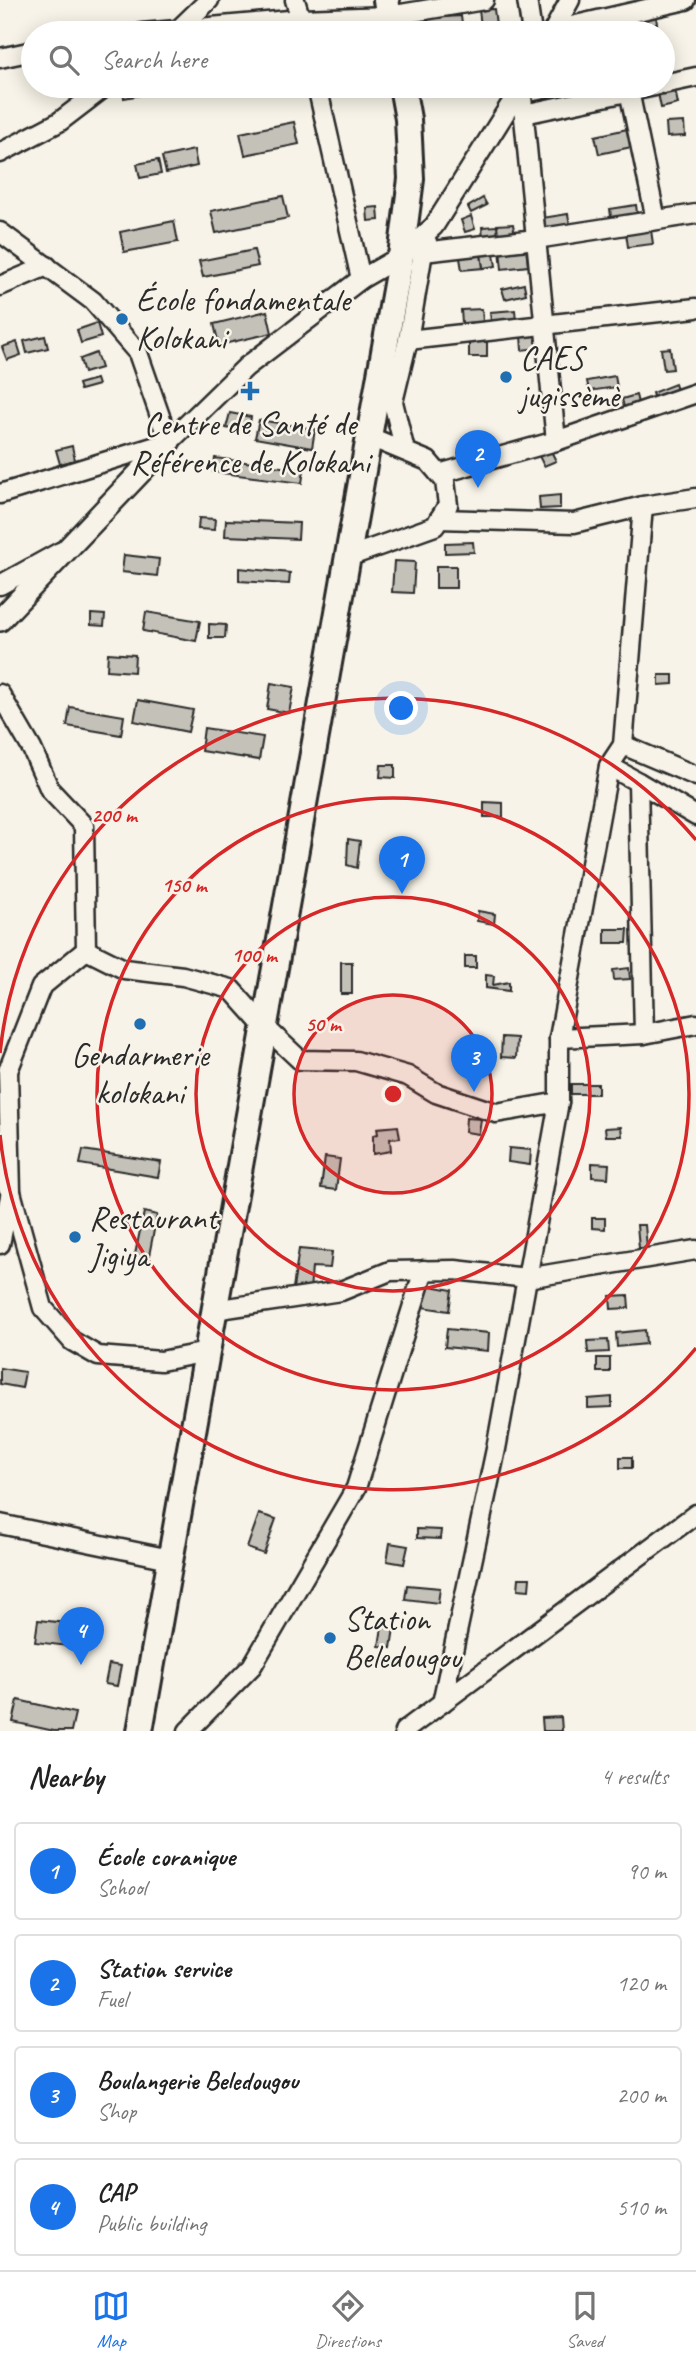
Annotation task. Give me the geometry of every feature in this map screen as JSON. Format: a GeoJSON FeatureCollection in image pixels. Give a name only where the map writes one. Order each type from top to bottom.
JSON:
{"type":"FeatureCollection","features":[{"type":"Feature","properties":{"kind":"highway"},"geometry":{"type":"LineString","coordinates":[[141,1731],[370,437],[412,254],[408,119],[404,98]]}},
{"type":"Feature","properties":{"kind":"main road"},"geometry":{"type":"LineString","coordinates":[[0,620],[169,442]]}},
{"type":"Feature","properties":{"kind":"street"},"geometry":{"type":"LineString","coordinates":[[188,21],[209,0]]}},
{"type":"Feature","properties":{"kind":"street"},"geometry":{"type":"LineString","coordinates":[[295,0],[301,21]]}},
{"type":"Feature","properties":{"kind":"street"},"geometry":{"type":"LineString","coordinates":[[351,21],[484,0]]}},
{"type":"Feature","properties":{"kind":"street"},"geometry":{"type":"LineString","coordinates":[[527,0],[530,21]]}},
{"type":"Feature","properties":{"kind":"street"},"geometry":{"type":"LineString","coordinates":[[559,21],[570,0]]}},
{"type":"Feature","properties":{"kind":"street"},"geometry":{"type":"LineString","coordinates":[[598,21],[686,0]]}},
{"type":"Feature","properties":{"kind":"street"},"geometry":{"type":"LineString","coordinates":[[622,15],[623,21]]}},
{"type":"Feature","properties":{"kind":"street"},"geometry":{"type":"LineString","coordinates":[[0,58],[21,54]]}},
{"type":"Feature","properties":{"kind":"street"},"geometry":{"type":"LineString","coordinates":[[675,81],[696,77]]}},
{"type":"Feature","properties":{"kind":"street"},"geometry":{"type":"LineString","coordinates":[[0,153],[60,122],[91,98]]}},
{"type":"Feature","properties":{"kind":"street"},"geometry":{"type":"LineString","coordinates":[[320,98],[360,279]]}},
{"type":"Feature","properties":{"kind":"street"},"geometry":{"type":"LineString","coordinates":[[405,451],[393,402],[408,340],[412,254],[434,226],[515,98]]}},
{"type":"Feature","properties":{"kind":"street"},"geometry":{"type":"LineString","coordinates":[[523,98],[556,441]]}},
{"type":"Feature","properties":{"kind":"street"},"geometry":{"type":"LineString","coordinates":[[524,114],[591,98]]}},
{"type":"Feature","properties":{"kind":"street"},"geometry":{"type":"LineString","coordinates":[[631,98],[656,220]]}},
{"type":"Feature","properties":{"kind":"street"},"geometry":{"type":"LineString","coordinates":[[0,494],[169,442],[246,367],[360,279],[412,254],[536,239],[696,214]]}},
{"type":"Feature","properties":{"kind":"street"},"geometry":{"type":"LineString","coordinates":[[0,232],[93,301],[138,353],[169,442]]}},
{"type":"Feature","properties":{"kind":"street"},"geometry":{"type":"LineString","coordinates":[[0,286],[47,266]]}},
{"type":"Feature","properties":{"kind":"street"},"geometry":{"type":"LineString","coordinates":[[408,340],[696,308]]}},
{"type":"Feature","properties":{"kind":"street"},"geometry":{"type":"LineString","coordinates":[[439,474],[556,441],[696,393]]}},
{"type":"Feature","properties":{"kind":"street"},"geometry":{"type":"LineString","coordinates":[[348,557],[435,526],[448,505],[445,481],[428,461],[370,437]]}},
{"type":"Feature","properties":{"kind":"street"},"geometry":{"type":"LineString","coordinates":[[439,519],[574,523],[643,506],[696,498]]}},
{"type":"Feature","properties":{"kind":"street"},"geometry":{"type":"LineString","coordinates":[[442,1703],[496,1450],[559,1102],[559,1038],[608,766],[624,744],[643,506]]}},
{"type":"Feature","properties":{"kind":"street"},"geometry":{"type":"LineString","coordinates":[[0,585],[72,546]]}},
{"type":"Feature","properties":{"kind":"street"},"geometry":{"type":"LineString","coordinates":[[0,694],[32,749],[50,790],[84,825],[86,950]]}},
{"type":"Feature","properties":{"kind":"street"},"geometry":{"type":"LineString","coordinates":[[624,744],[696,776]]}},
{"type":"Feature","properties":{"kind":"street"},"geometry":{"type":"LineString","coordinates":[[608,766],[696,816]]}},
{"type":"Feature","properties":{"kind":"street"},"geometry":{"type":"LineString","coordinates":[[638,782],[644,1034]]}},
{"type":"Feature","properties":{"kind":"street"},"geometry":{"type":"LineString","coordinates":[[86,950],[124,969],[183,976],[231,989],[265,1027],[300,1060],[356,1061],[408,1076],[436,1093],[496,1114],[559,1102]]}},
{"type":"Feature","properties":{"kind":"street"},"geometry":{"type":"LineString","coordinates":[[0,1244],[11,1192],[8,1071],[41,987],[86,950]]}},
{"type":"Feature","properties":{"kind":"street"},"geometry":{"type":"LineString","coordinates":[[559,1038],[644,1034],[696,1024]]}},
{"type":"Feature","properties":{"kind":"street"},"geometry":{"type":"LineString","coordinates":[[0,1174],[11,1192],[43,1308],[72,1341],[98,1356],[161,1361],[207,1352]]}},
{"type":"Feature","properties":{"kind":"street"},"geometry":{"type":"LineString","coordinates":[[215,1310],[341,1291],[390,1271],[455,1270],[527,1278],[696,1250]]}},
{"type":"Feature","properties":{"kind":"street"},"geometry":{"type":"LineString","coordinates":[[188,1731],[252,1666],[356,1488],[424,1270]]}},
{"type":"Feature","properties":{"kind":"street"},"geometry":{"type":"LineString","coordinates":[[404,1731],[696,1514]]}},
{"type":"Feature","properties":{"kind":"street"},"geometry":{"type":"LineString","coordinates":[[0,1524],[170,1559]]}},
{"type":"Feature","properties":{"kind":"building"},"geometry":{"type":"Polygon","coordinates":[[[494,9],[496,21],[480,21],[479,10],[494,9]]]}},
{"type":"Feature","properties":{"kind":"building"},"geometry":{"type":"Polygon","coordinates":[[[461,16],[462,21],[428,21],[428,18],[461,16]]]}},
{"type":"Feature","properties":{"kind":"building"},"geometry":{"type":"Polygon","coordinates":[[[656,16],[657,21],[638,21],[638,18],[656,16]]]}},
{"type":"Feature","properties":{"kind":"building"},"geometry":{"type":"Polygon","coordinates":[[[675,90],[678,104],[661,108],[659,98],[675,98],[675,90]]]}},
{"type":"Feature","properties":{"kind":"building"},"geometry":{"type":"Polygon","coordinates":[[[294,122],[299,144],[245,155],[240,133],[294,122]]]}},
{"type":"Feature","properties":{"kind":"building"},"geometry":{"type":"Polygon","coordinates":[[[684,122],[685,136],[667,137],[666,123],[684,122]]]}},
{"type":"Feature","properties":{"kind":"building"},"geometry":{"type":"Polygon","coordinates":[[[632,128],[636,146],[599,154],[595,136],[632,128]]]}},
{"type":"Feature","properties":{"kind":"building"},"geometry":{"type":"Polygon","coordinates":[[[194,150],[197,166],[166,173],[162,157],[194,150]]]}},
{"type":"Feature","properties":{"kind":"building"},"geometry":{"type":"Polygon","coordinates":[[[158,160],[161,174],[140,178],[137,164],[158,160]]]}},
{"type":"Feature","properties":{"kind":"building"},"geometry":{"type":"Polygon","coordinates":[[[283,196],[288,218],[216,233],[211,211],[283,196]]]}},
{"type":"Feature","properties":{"kind":"building"},"geometry":{"type":"Polygon","coordinates":[[[483,198],[487,205],[471,213],[468,207],[483,198]]]}},
{"type":"Feature","properties":{"kind":"building"},"geometry":{"type":"Polygon","coordinates":[[[636,205],[638,220],[612,224],[610,209],[636,205]]]}},
{"type":"Feature","properties":{"kind":"building"},"geometry":{"type":"Polygon","coordinates":[[[378,207],[379,220],[368,221],[367,208],[378,207]]]}},
{"type":"Feature","properties":{"kind":"building"},"geometry":{"type":"Polygon","coordinates":[[[568,214],[571,231],[538,236],[536,219],[568,214]]]}},
{"type":"Feature","properties":{"kind":"building"},"geometry":{"type":"Polygon","coordinates":[[[471,216],[475,229],[465,232],[461,220],[471,216]]]}},
{"type":"Feature","properties":{"kind":"building"},"geometry":{"type":"Polygon","coordinates":[[[174,221],[178,242],[124,252],[120,232],[174,221]]]}},
{"type":"Feature","properties":{"kind":"building"},"geometry":{"type":"Polygon","coordinates":[[[513,224],[515,236],[498,238],[497,225],[513,224]]]}},
{"type":"Feature","properties":{"kind":"building"},"geometry":{"type":"Polygon","coordinates":[[[497,226],[498,238],[483,239],[482,227],[497,226]]]}},
{"type":"Feature","properties":{"kind":"building"},"geometry":{"type":"Polygon","coordinates":[[[651,230],[653,244],[628,247],[626,233],[651,230]]]}},
{"type":"Feature","properties":{"kind":"building"},"geometry":{"type":"Polygon","coordinates":[[[526,248],[528,266],[502,269],[500,250],[526,248]]]}},
{"type":"Feature","properties":{"kind":"building"},"geometry":{"type":"Polygon","coordinates":[[[254,250],[258,266],[203,277],[199,261],[254,250]]]}},
{"type":"Feature","properties":{"kind":"building"},"geometry":{"type":"Polygon","coordinates":[[[494,254],[496,266],[483,268],[481,255],[494,254]]]}},
{"type":"Feature","properties":{"kind":"building"},"geometry":{"type":"Polygon","coordinates":[[[481,255],[483,268],[462,270],[460,258],[481,255]]]}},
{"type":"Feature","properties":{"kind":"building"},"geometry":{"type":"Polygon","coordinates":[[[524,284],[526,294],[505,299],[502,289],[524,284]]]}},
{"type":"Feature","properties":{"kind":"building"},"geometry":{"type":"Polygon","coordinates":[[[482,309],[483,322],[462,323],[461,310],[482,309]]]}},
{"type":"Feature","properties":{"kind":"building"},"geometry":{"type":"Polygon","coordinates":[[[515,310],[516,320],[491,322],[490,312],[515,310]]]}},
{"type":"Feature","properties":{"kind":"building"},"geometry":{"type":"Polygon","coordinates":[[[267,311],[272,333],[219,345],[214,324],[267,311]]]}},
{"type":"Feature","properties":{"kind":"building"},"geometry":{"type":"Polygon","coordinates":[[[97,323],[101,337],[81,343],[77,330],[97,323]]]}},
{"type":"Feature","properties":{"kind":"building"},"geometry":{"type":"Polygon","coordinates":[[[537,335],[538,348],[522,350],[521,336],[537,335]]]}},
{"type":"Feature","properties":{"kind":"building"},"geometry":{"type":"Polygon","coordinates":[[[45,336],[48,348],[27,353],[24,341],[45,336]]]}},
{"type":"Feature","properties":{"kind":"building"},"geometry":{"type":"Polygon","coordinates":[[[487,340],[487,357],[469,357],[469,341],[487,340]]]}},
{"type":"Feature","properties":{"kind":"building"},"geometry":{"type":"Polygon","coordinates":[[[17,342],[21,355],[7,360],[2,347],[17,342]]]}},
{"type":"Feature","properties":{"kind":"building"},"geometry":{"type":"Polygon","coordinates":[[[670,348],[673,369],[664,370],[661,349],[670,348]]]}},
{"type":"Feature","properties":{"kind":"building"},"geometry":{"type":"Polygon","coordinates":[[[96,353],[101,368],[84,373],[80,359],[96,353]]]}},
{"type":"Feature","properties":{"kind":"building"},"geometry":{"type":"Polygon","coordinates":[[[615,376],[617,387],[589,391],[587,381],[615,376]]]}},
{"type":"Feature","properties":{"kind":"building"},"geometry":{"type":"Polygon","coordinates":[[[96,379],[98,385],[80,390],[78,384],[96,379]]]}},
{"type":"Feature","properties":{"kind":"building"},"geometry":{"type":"Polygon","coordinates":[[[675,384],[679,396],[656,405],[652,393],[675,384]]]}},
{"type":"Feature","properties":{"kind":"building"},"geometry":{"type":"Polygon","coordinates":[[[636,395],[638,403],[624,407],[622,399],[636,395]]]}},
{"type":"Feature","properties":{"kind":"building"},"geometry":{"type":"Polygon","coordinates":[[[230,413],[251,417],[248,433],[226,428],[230,413]]]}},
{"type":"Feature","properties":{"kind":"building"},"geometry":{"type":"Polygon","coordinates":[[[259,420],[315,429],[312,448],[255,438],[259,420]]]}},
{"type":"Feature","properties":{"kind":"building"},"geometry":{"type":"Polygon","coordinates":[[[72,446],[75,460],[60,464],[56,450],[72,446]]]}},
{"type":"Feature","properties":{"kind":"building"},"geometry":{"type":"Polygon","coordinates":[[[550,449],[556,461],[544,466],[538,454],[550,449]]]}},
{"type":"Feature","properties":{"kind":"building"},"geometry":{"type":"Polygon","coordinates":[[[215,458],[304,470],[302,483],[213,472],[215,458]]]}},
{"type":"Feature","properties":{"kind":"building"},"geometry":{"type":"Polygon","coordinates":[[[560,495],[560,508],[540,509],[539,497],[560,495]]]}},
{"type":"Feature","properties":{"kind":"building"},"geometry":{"type":"Polygon","coordinates":[[[199,518],[215,519],[214,530],[198,529],[199,518]]]}},
{"type":"Feature","properties":{"kind":"building"},"geometry":{"type":"Polygon","coordinates":[[[226,520],[299,523],[298,539],[225,536],[226,520]]]}},
{"type":"Feature","properties":{"kind":"building"},"geometry":{"type":"Polygon","coordinates":[[[473,542],[474,552],[445,553],[445,543],[473,542]]]}},
{"type":"Feature","properties":{"kind":"building"},"geometry":{"type":"Polygon","coordinates":[[[124,555],[159,559],[157,576],[122,572],[124,555]]]}},
{"type":"Feature","properties":{"kind":"building"},"geometry":{"type":"Polygon","coordinates":[[[394,561],[415,562],[413,593],[392,592],[394,561]]]}},
{"type":"Feature","properties":{"kind":"building"},"geometry":{"type":"Polygon","coordinates":[[[436,566],[456,566],[456,588],[436,588],[436,566]]]}},
{"type":"Feature","properties":{"kind":"building"},"geometry":{"type":"Polygon","coordinates":[[[239,568],[290,573],[289,584],[239,581],[239,568]]]}},
{"type":"Feature","properties":{"kind":"building"},"geometry":{"type":"Polygon","coordinates":[[[146,612],[200,621],[196,641],[143,631],[146,612]]]}},
{"type":"Feature","properties":{"kind":"building"},"geometry":{"type":"Polygon","coordinates":[[[91,614],[105,615],[104,626],[91,625],[91,614]]]}},
{"type":"Feature","properties":{"kind":"building"},"geometry":{"type":"Polygon","coordinates":[[[209,624],[226,625],[225,638],[209,638],[209,624]]]}},
{"type":"Feature","properties":{"kind":"building"},"geometry":{"type":"Polygon","coordinates":[[[108,653],[135,655],[134,672],[107,670],[108,653]]]}},
{"type":"Feature","properties":{"kind":"building"},"geometry":{"type":"Polygon","coordinates":[[[659,675],[673,675],[673,684],[659,685],[659,675]]]}},
{"type":"Feature","properties":{"kind":"building"},"geometry":{"type":"Polygon","coordinates":[[[271,683],[294,687],[289,713],[267,709],[271,683]]]}},
{"type":"Feature","properties":{"kind":"building"},"geometry":{"type":"Polygon","coordinates":[[[138,700],[193,710],[188,732],[134,721],[138,700]]]}},
{"type":"Feature","properties":{"kind":"building"},"geometry":{"type":"Polygon","coordinates":[[[70,707],[124,716],[121,735],[67,726],[70,707]]]}},
{"type":"Feature","properties":{"kind":"building"},"geometry":{"type":"Polygon","coordinates":[[[204,728],[263,737],[259,760],[201,751],[204,728]]]}},
{"type":"Feature","properties":{"kind":"building"},"geometry":{"type":"Polygon","coordinates":[[[381,765],[395,765],[395,778],[380,777],[381,765]]]}},
{"type":"Feature","properties":{"kind":"building"},"geometry":{"type":"Polygon","coordinates":[[[484,802],[503,803],[503,817],[484,817],[484,802]]]}},
{"type":"Feature","properties":{"kind":"building"},"geometry":{"type":"Polygon","coordinates":[[[348,839],[360,841],[357,868],[347,865],[348,839]]]}},
{"type":"Feature","properties":{"kind":"building"},"geometry":{"type":"Polygon","coordinates":[[[478,911],[495,914],[494,924],[477,921],[478,911]]]}},
{"type":"Feature","properties":{"kind":"building"},"geometry":{"type":"Polygon","coordinates":[[[605,929],[628,929],[627,943],[605,943],[605,929]]]}},
{"type":"Feature","properties":{"kind":"building"},"geometry":{"type":"Polygon","coordinates":[[[465,956],[476,956],[476,968],[465,968],[465,956]]]}},
{"type":"Feature","properties":{"kind":"building"},"geometry":{"type":"Polygon","coordinates":[[[341,962],[352,962],[352,994],[341,994],[341,962]]]}},
{"type":"Feature","properties":{"kind":"building"},"geometry":{"type":"Polygon","coordinates":[[[629,968],[630,979],[614,980],[613,970],[629,968]]]}},
{"type":"Feature","properties":{"kind":"building"},"geometry":{"type":"Polygon","coordinates":[[[486,975],[494,976],[493,985],[509,982],[509,991],[486,988],[486,975]]]}},
{"type":"Feature","properties":{"kind":"building"},"geometry":{"type":"Polygon","coordinates":[[[502,1037],[517,1038],[516,1058],[501,1057],[502,1037]]]}},
{"type":"Feature","properties":{"kind":"building"},"geometry":{"type":"Polygon","coordinates":[[[571,1084],[598,1084],[598,1094],[571,1094],[571,1084]]]}},
{"type":"Feature","properties":{"kind":"building"},"geometry":{"type":"Polygon","coordinates":[[[466,1118],[481,1119],[479,1134],[465,1132],[466,1118]]]}},
{"type":"Feature","properties":{"kind":"building"},"geometry":{"type":"Polygon","coordinates":[[[398,1126],[400,1138],[390,1139],[391,1151],[373,1154],[373,1135],[378,1134],[377,1128],[398,1126]]]}},
{"type":"Feature","properties":{"kind":"building"},"geometry":{"type":"Polygon","coordinates":[[[621,1127],[622,1136],[606,1136],[605,1128],[621,1127]]]}},
{"type":"Feature","properties":{"kind":"building"},"geometry":{"type":"Polygon","coordinates":[[[509,1148],[531,1150],[530,1165],[508,1162],[509,1148]]]}},
{"type":"Feature","properties":{"kind":"building"},"geometry":{"type":"Polygon","coordinates":[[[83,1150],[161,1162],[158,1177],[80,1164],[83,1150]]]}},
{"type":"Feature","properties":{"kind":"building"},"geometry":{"type":"Polygon","coordinates":[[[325,1157],[340,1159],[336,1190],[321,1188],[325,1157]]]}},
{"type":"Feature","properties":{"kind":"building"},"geometry":{"type":"Polygon","coordinates":[[[592,1163],[609,1164],[608,1178],[592,1177],[592,1163]]]}},
{"type":"Feature","properties":{"kind":"building"},"geometry":{"type":"Polygon","coordinates":[[[144,1212],[157,1215],[148,1261],[134,1259],[144,1212]]]}},
{"type":"Feature","properties":{"kind":"building"},"geometry":{"type":"Polygon","coordinates":[[[592,1218],[605,1218],[605,1229],[592,1228],[592,1218]]]}},
{"type":"Feature","properties":{"kind":"building"},"geometry":{"type":"Polygon","coordinates":[[[637,1225],[645,1225],[647,1248],[639,1248],[637,1225]]]}},
{"type":"Feature","properties":{"kind":"building"},"geometry":{"type":"Polygon","coordinates":[[[299,1249],[332,1252],[330,1268],[312,1267],[310,1290],[293,1288],[299,1249]]]}},
{"type":"Feature","properties":{"kind":"building"},"geometry":{"type":"Polygon","coordinates":[[[426,1285],[452,1290],[449,1311],[422,1307],[426,1285]]]}},
{"type":"Feature","properties":{"kind":"building"},"geometry":{"type":"Polygon","coordinates":[[[628,1295],[629,1308],[611,1309],[610,1296],[628,1295]]]}},
{"type":"Feature","properties":{"kind":"building"},"geometry":{"type":"Polygon","coordinates":[[[447,1329],[489,1333],[488,1351],[445,1347],[447,1329]]]}},
{"type":"Feature","properties":{"kind":"building"},"geometry":{"type":"Polygon","coordinates":[[[645,1330],[646,1344],[617,1347],[616,1333],[645,1330]]]}},
{"type":"Feature","properties":{"kind":"building"},"geometry":{"type":"Polygon","coordinates":[[[608,1340],[609,1352],[588,1353],[587,1341],[608,1340]]]}},
{"type":"Feature","properties":{"kind":"building"},"geometry":{"type":"Polygon","coordinates":[[[597,1358],[610,1358],[610,1372],[597,1372],[597,1358]]]}},
{"type":"Feature","properties":{"kind":"building"},"geometry":{"type":"Polygon","coordinates":[[[0,1368],[25,1372],[22,1388],[0,1384],[0,1368]]]}},
{"type":"Feature","properties":{"kind":"building"},"geometry":{"type":"Polygon","coordinates":[[[612,1397],[612,1407],[588,1408],[588,1399],[612,1397]]]}},
{"type":"Feature","properties":{"kind":"building"},"geometry":{"type":"Polygon","coordinates":[[[620,1457],[632,1457],[632,1468],[620,1468],[620,1457]]]}},
{"type":"Feature","properties":{"kind":"building"},"geometry":{"type":"Polygon","coordinates":[[[259,1514],[276,1519],[264,1554],[247,1548],[259,1514]]]}},
{"type":"Feature","properties":{"kind":"building"},"geometry":{"type":"Polygon","coordinates":[[[417,1529],[441,1530],[440,1539],[417,1538],[417,1529]]]}},
{"type":"Feature","properties":{"kind":"building"},"geometry":{"type":"Polygon","coordinates":[[[390,1543],[408,1546],[404,1564],[387,1561],[390,1543]]]}},
{"type":"Feature","properties":{"kind":"building"},"geometry":{"type":"Polygon","coordinates":[[[519,1578],[530,1578],[529,1590],[518,1589],[519,1578]]]}},
{"type":"Feature","properties":{"kind":"building"},"geometry":{"type":"Polygon","coordinates":[[[407,1585],[440,1588],[438,1603],[405,1599],[407,1585]]]}},
{"type":"Feature","properties":{"kind":"building"},"geometry":{"type":"Polygon","coordinates":[[[38,1620],[86,1625],[84,1648],[35,1642],[38,1620]]]}},
{"type":"Feature","properties":{"kind":"building"},"geometry":{"type":"Polygon","coordinates":[[[382,1627],[394,1628],[391,1648],[379,1646],[382,1627]]]}},
{"type":"Feature","properties":{"kind":"building"},"geometry":{"type":"Polygon","coordinates":[[[109,1664],[121,1666],[117,1686],[105,1684],[109,1664]]]}},
{"type":"Feature","properties":{"kind":"building"},"geometry":{"type":"Polygon","coordinates":[[[18,1700],[75,1713],[71,1731],[54,1731],[13,1722],[18,1700]]]}},
{"type":"Feature","properties":{"kind":"building"},"geometry":{"type":"Polygon","coordinates":[[[561,1717],[562,1731],[543,1731],[542,1718],[561,1717]]]}},
{"type":"Feature","properties":{"kind":"place","name":"École fondamentale Kolokani"},"geometry":{"type":"Point","coordinates":[122,319]}},
{"type":"Feature","properties":{"kind":"place","name":"CAES jugissèmè"},"geometry":{"type":"Point","coordinates":[506,377]}},
{"type":"Feature","properties":{"kind":"place","name":"Centre de Santé de Référence de Kolokani"},"geometry":{"type":"Point","coordinates":[250,391]}},
{"type":"Feature","properties":{"kind":"place","name":"Station service"},"geometry":{"type":"Point","coordinates":[478,488]}},
{"type":"Feature","properties":{"kind":"place","name":"École coranique"},"geometry":{"type":"Point","coordinates":[402,894]}},
{"type":"Feature","properties":{"kind":"place","name":"Gendarmerie kolokani"},"geometry":{"type":"Point","coordinates":[140,1024]}},
{"type":"Feature","properties":{"kind":"place","name":"Boulangerie Beledougou"},"geometry":{"type":"Point","coordinates":[474,1092]}},
{"type":"Feature","properties":{"kind":"place","name":"Restaurant Jigiya"},"geometry":{"type":"Point","coordinates":[75,1237]}},
{"type":"Feature","properties":{"kind":"place","name":"Station Beledougou"},"geometry":{"type":"Point","coordinates":[330,1638]}},
{"type":"Feature","properties":{"kind":"place","name":"CAP"},"geometry":{"type":"Point","coordinates":[81,1665]}}]}
